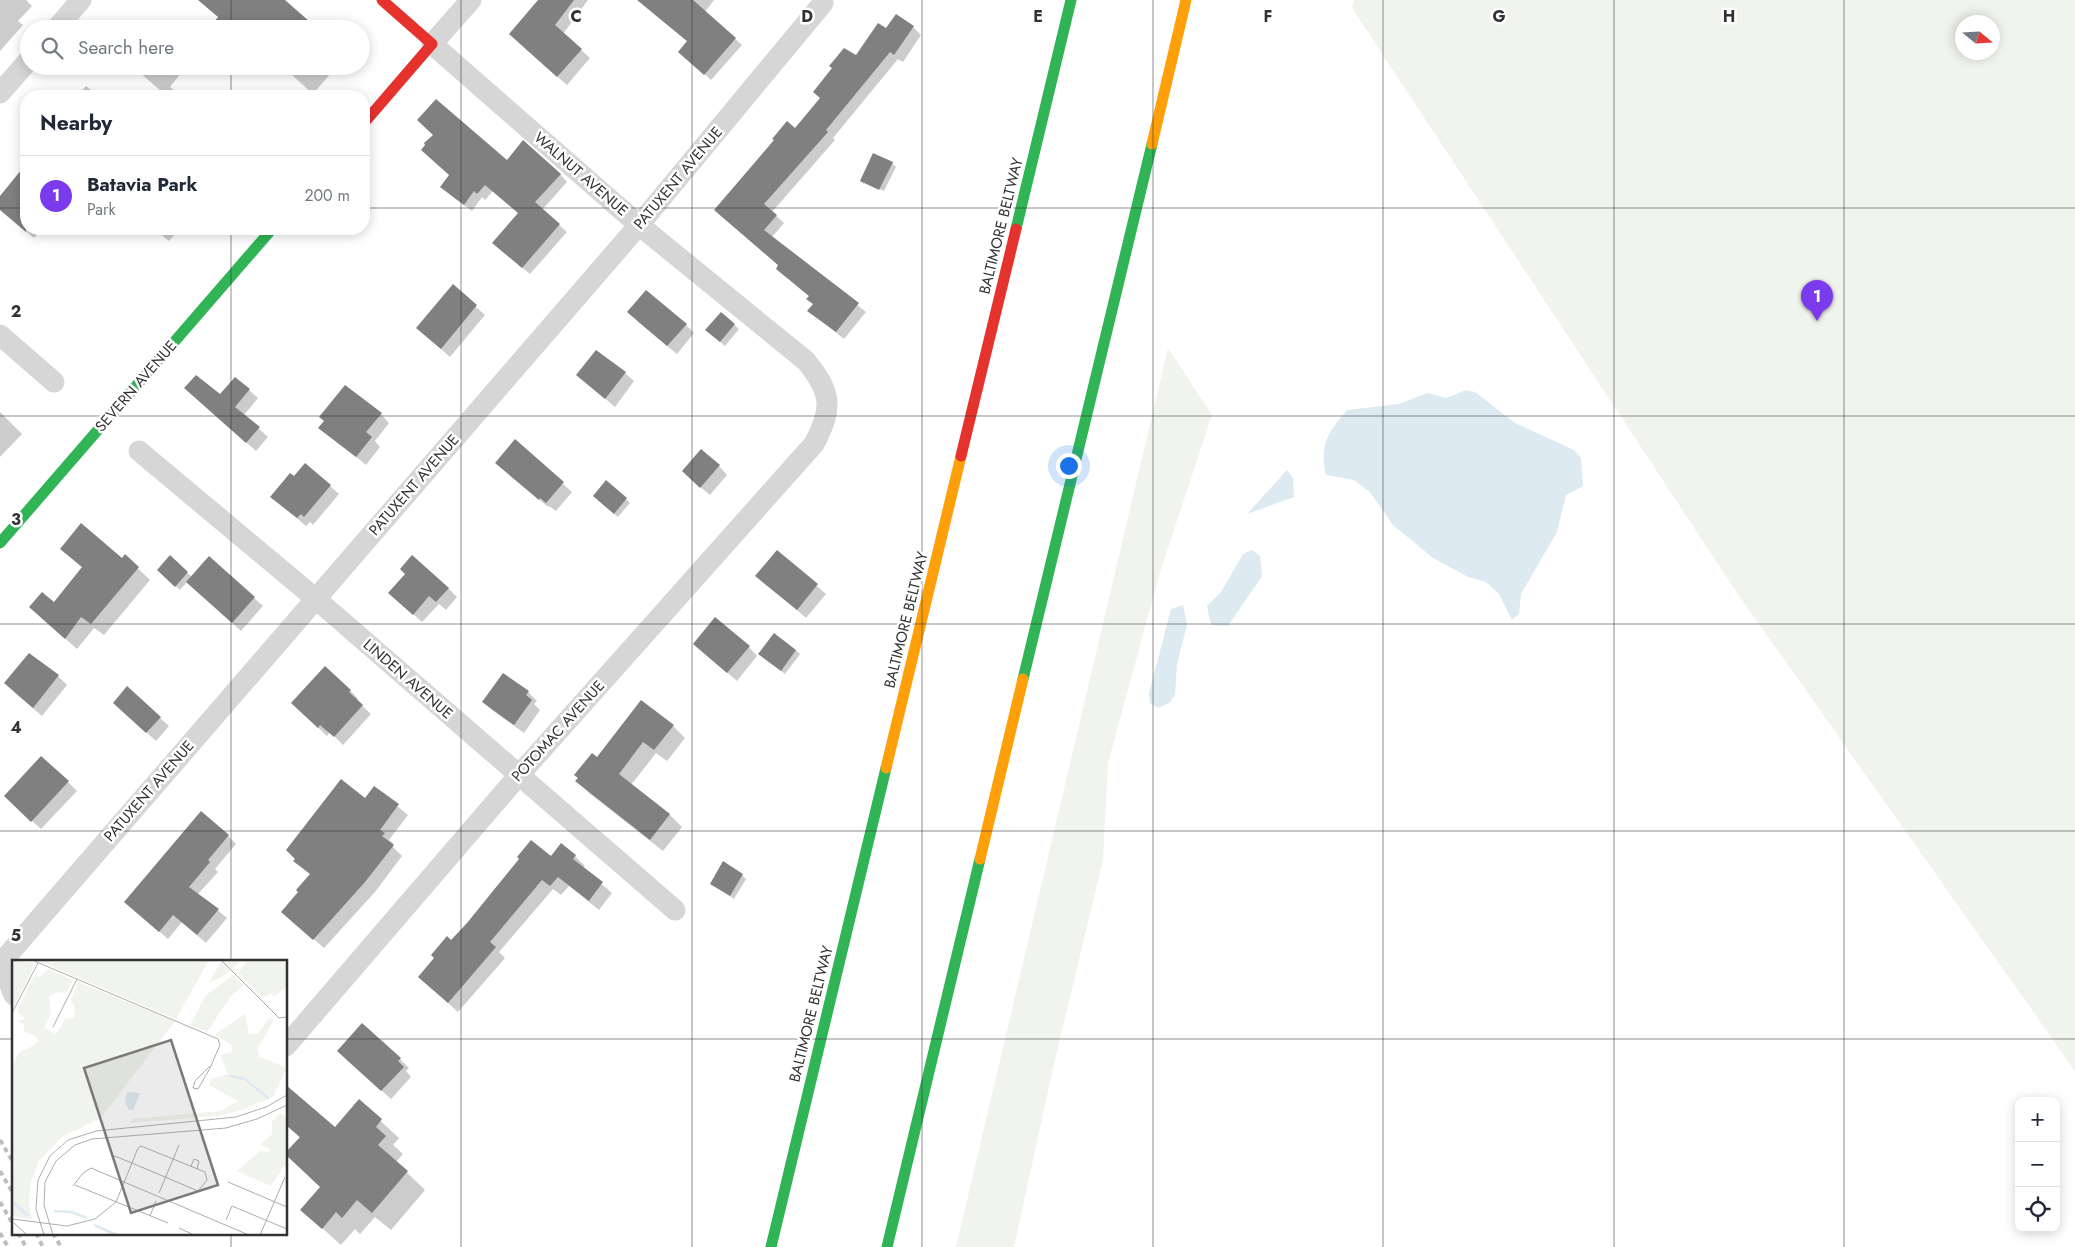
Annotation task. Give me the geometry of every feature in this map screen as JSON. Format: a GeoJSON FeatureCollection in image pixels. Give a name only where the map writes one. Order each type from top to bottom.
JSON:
{"type":"FeatureCollection","features":[{"type":"Feature","properties":{"kind":"main road","name":"WALNUT AVENUE"},"geometry":{"type":"LineString","coordinates":[[382,0],[432,44]]}},
{"type":"Feature","properties":{"kind":"main road","name":"BALTIMORE BELTWAY"},"geometry":{"type":"LineString","coordinates":[[771,1247],[1071,0]]}},
{"type":"Feature","properties":{"kind":"main road"},"geometry":{"type":"LineString","coordinates":[[887,1247],[1186,0]]}},
{"type":"Feature","properties":{"kind":"main road"},"geometry":{"type":"LineString","coordinates":[[370,116],[432,44]]}},
{"type":"Feature","properties":{"kind":"main road","name":"SEVERN AVENUE"},"geometry":{"type":"LineString","coordinates":[[0,543],[267,235]]}},
{"type":"Feature","properties":{"kind":"street"},"geometry":{"type":"LineString","coordinates":[[64,20],[81,0]]}},
{"type":"Feature","properties":{"kind":"street"},"geometry":{"type":"LineString","coordinates":[[432,44],[471,0]]}},
{"type":"Feature","properties":{"kind":"street","name":"PATUXENT AVENUE"},"geometry":{"type":"LineString","coordinates":[[1,963],[639,225],[823,3]]}},
{"type":"Feature","properties":{"kind":"street","name":"WALNUT AVENUE"},"geometry":{"type":"LineString","coordinates":[[432,44],[639,225],[806,361],[824,386],[828,401],[827,416]]}},
{"type":"Feature","properties":{"kind":"street"},"geometry":{"type":"LineString","coordinates":[[0,93],[20,70]]}},
{"type":"Feature","properties":{"kind":"street"},"geometry":{"type":"LineString","coordinates":[[0,335],[54,382]]}},
{"type":"Feature","properties":{"kind":"street","name":"POTOMAC AVENUE"},"geometry":{"type":"LineString","coordinates":[[288,1044],[519,775],[814,444],[827,416]]}},
{"type":"Feature","properties":{"kind":"street","name":"LINDEN AVENUE"},"geometry":{"type":"LineString","coordinates":[[139,452],[316,600],[675,910]]}},
{"type":"Feature","properties":{"kind":"street"},"geometry":{"type":"LineString","coordinates":[[1,963],[12,990]]}},
{"type":"Feature","properties":{"kind":"shaded area"},"geometry":{"type":"Polygon","coordinates":[[[1354,0],[2075,0],[2075,1071],[1735,590],[1352,8],[1354,0]]]}},
{"type":"Feature","properties":{"kind":"shaded area"},"geometry":{"type":"Polygon","coordinates":[[[1168,348],[1212,415],[1160,572],[1108,763],[1103,860],[1053,1068],[1014,1247],[956,1247],[1168,348]]]}},
{"type":"Feature","properties":{"kind":"shaded area"},"geometry":{"type":"Polygon","coordinates":[[[1466,390],[1475,392],[1515,423],[1574,450],[1581,458],[1583,486],[1566,495],[1557,532],[1521,594],[1519,614],[1512,620],[1499,594],[1486,582],[1468,577],[1433,558],[1393,525],[1370,492],[1354,480],[1326,475],[1324,455],[1327,440],[1330,432],[1347,410],[1399,404],[1427,393],[1446,398],[1466,390]]]}},
{"type":"Feature","properties":{"kind":"shaded area"},"geometry":{"type":"Polygon","coordinates":[[[1287,470],[1293,478],[1294,497],[1247,514],[1287,470]]]}},
{"type":"Feature","properties":{"kind":"shaded area"},"geometry":{"type":"Polygon","coordinates":[[[1252,550],[1260,556],[1262,576],[1228,626],[1211,625],[1207,606],[1221,592],[1243,554],[1252,550]]]}},
{"type":"Feature","properties":{"kind":"shaded area"},"geometry":{"type":"Polygon","coordinates":[[[1183,605],[1187,625],[1177,664],[1175,695],[1169,703],[1158,708],[1150,703],[1149,693],[1171,609],[1183,605]]]}},
{"type":"Feature","properties":{"kind":"building"},"geometry":{"type":"Polygon","coordinates":[[[198,0],[285,0],[308,20],[216,20],[218,17],[198,0]]]}},
{"type":"Feature","properties":{"kind":"building"},"geometry":{"type":"Polygon","coordinates":[[[538,0],[574,0],[555,25],[582,49],[557,77],[509,34],[538,0]]]}},
{"type":"Feature","properties":{"kind":"building"},"geometry":{"type":"Polygon","coordinates":[[[637,0],[693,0],[736,38],[704,75],[678,52],[687,41],[637,0]]]}},
{"type":"Feature","properties":{"kind":"building"},"geometry":{"type":"Polygon","coordinates":[[[896,14],[914,26],[894,55],[890,52],[826,130],[828,132],[764,204],[777,215],[764,230],[859,303],[836,332],[807,311],[813,304],[806,299],[809,296],[776,269],[778,265],[714,210],[774,140],[772,139],[787,121],[795,128],[820,98],[813,92],[832,68],[829,66],[844,48],[856,55],[878,23],[886,28],[896,14]]]}},
{"type":"Feature","properties":{"kind":"building"},"geometry":{"type":"Polygon","coordinates":[[[436,99],[507,160],[523,140],[561,174],[535,202],[560,224],[522,268],[492,243],[518,213],[485,185],[477,194],[474,191],[464,205],[440,187],[449,175],[421,150],[425,145],[424,143],[433,135],[417,120],[436,99]]]}},
{"type":"Feature","properties":{"kind":"building"},"geometry":{"type":"Polygon","coordinates":[[[873,153],[893,162],[879,190],[860,181],[873,153]]]}},
{"type":"Feature","properties":{"kind":"building"},"geometry":{"type":"Polygon","coordinates":[[[20,171],[20,227],[0,210],[0,196],[20,171]]]}},
{"type":"Feature","properties":{"kind":"building"},"geometry":{"type":"Polygon","coordinates":[[[453,284],[477,305],[441,349],[416,328],[453,284]]]}},
{"type":"Feature","properties":{"kind":"building"},"geometry":{"type":"Polygon","coordinates":[[[646,290],[687,324],[667,346],[627,312],[646,290]]]}},
{"type":"Feature","properties":{"kind":"building"},"geometry":{"type":"Polygon","coordinates":[[[721,312],[735,324],[720,342],[705,330],[721,312]]]}},
{"type":"Feature","properties":{"kind":"building"},"geometry":{"type":"Polygon","coordinates":[[[596,350],[626,372],[605,399],[576,375],[596,350]]]}},
{"type":"Feature","properties":{"kind":"building"},"geometry":{"type":"Polygon","coordinates":[[[196,375],[220,394],[235,377],[250,389],[235,407],[260,427],[246,443],[184,388],[196,375]]]}},
{"type":"Feature","properties":{"kind":"building"},"geometry":{"type":"Polygon","coordinates":[[[345,385],[382,413],[366,432],[372,437],[356,457],[318,428],[324,421],[319,417],[345,385]]]}},
{"type":"Feature","properties":{"kind":"building"},"geometry":{"type":"Polygon","coordinates":[[[515,439],[564,482],[546,503],[540,498],[539,500],[495,463],[515,439]]]}},
{"type":"Feature","properties":{"kind":"building"},"geometry":{"type":"Polygon","coordinates":[[[701,449],[720,465],[700,488],[682,471],[701,449]]]}},
{"type":"Feature","properties":{"kind":"building"},"geometry":{"type":"Polygon","coordinates":[[[305,463],[331,485],[304,517],[301,514],[297,518],[270,497],[290,473],[294,476],[305,463]]]}},
{"type":"Feature","properties":{"kind":"building"},"geometry":{"type":"Polygon","coordinates":[[[606,480],[627,498],[614,514],[593,496],[606,480]]]}},
{"type":"Feature","properties":{"kind":"building"},"geometry":{"type":"Polygon","coordinates":[[[81,523],[122,558],[125,554],[139,567],[91,624],[81,617],[65,639],[29,607],[42,592],[54,602],[82,567],[60,549],[81,523]]]}},
{"type":"Feature","properties":{"kind":"building"},"geometry":{"type":"Polygon","coordinates":[[[777,550],[818,584],[797,610],[755,576],[777,550]]]}},
{"type":"Feature","properties":{"kind":"building"},"geometry":{"type":"Polygon","coordinates":[[[170,555],[188,572],[175,587],[157,570],[170,555]]]}},
{"type":"Feature","properties":{"kind":"building"},"geometry":{"type":"Polygon","coordinates":[[[412,555],[449,588],[436,602],[429,596],[413,615],[388,593],[405,574],[400,569],[412,555]]]}},
{"type":"Feature","properties":{"kind":"building"},"geometry":{"type":"Polygon","coordinates":[[[209,556],[255,597],[232,623],[186,582],[209,556]]]}},
{"type":"Feature","properties":{"kind":"building"},"geometry":{"type":"Polygon","coordinates":[[[715,617],[750,646],[727,673],[693,644],[715,617]]]}},
{"type":"Feature","properties":{"kind":"building"},"geometry":{"type":"Polygon","coordinates":[[[774,633],[796,650],[781,671],[758,654],[774,633]]]}},
{"type":"Feature","properties":{"kind":"building"},"geometry":{"type":"Polygon","coordinates":[[[29,653],[59,675],[33,708],[4,683],[29,653]]]}},
{"type":"Feature","properties":{"kind":"building"},"geometry":{"type":"Polygon","coordinates":[[[325,666],[351,690],[349,692],[363,705],[334,737],[320,725],[318,728],[291,703],[325,666]]]}},
{"type":"Feature","properties":{"kind":"building"},"geometry":{"type":"Polygon","coordinates":[[[503,673],[529,691],[526,695],[532,700],[514,725],[482,702],[503,673]]]}},
{"type":"Feature","properties":{"kind":"building"},"geometry":{"type":"Polygon","coordinates":[[[127,686],[161,717],[146,733],[113,703],[127,686]]]}},
{"type":"Feature","properties":{"kind":"building"},"geometry":{"type":"Polygon","coordinates":[[[641,700],[674,725],[654,750],[643,742],[619,774],[670,814],[650,840],[575,781],[578,778],[574,775],[592,753],[597,757],[641,700]]]}},
{"type":"Feature","properties":{"kind":"building"},"geometry":{"type":"Polygon","coordinates":[[[41,756],[69,781],[31,822],[4,796],[41,756]]]}},
{"type":"Feature","properties":{"kind":"building"},"geometry":{"type":"Polygon","coordinates":[[[341,779],[365,798],[374,786],[399,804],[380,830],[385,833],[382,836],[394,845],[365,882],[313,940],[281,912],[310,874],[293,861],[295,859],[286,850],[341,779]]]}},
{"type":"Feature","properties":{"kind":"building"},"geometry":{"type":"Polygon","coordinates":[[[201,811],[229,835],[189,887],[219,909],[197,935],[173,915],[159,932],[124,902],[201,811]]]}},
{"type":"Feature","properties":{"kind":"building"},"geometry":{"type":"Polygon","coordinates":[[[531,840],[551,856],[561,843],[576,855],[573,859],[603,882],[589,901],[558,877],[550,886],[542,880],[490,942],[496,947],[448,1003],[418,977],[434,958],[431,955],[447,936],[451,940],[467,923],[519,859],[517,857],[531,840]]]}},
{"type":"Feature","properties":{"kind":"building"},"geometry":{"type":"Polygon","coordinates":[[[723,861],[743,874],[730,896],[710,884],[723,861]]]}},
{"type":"Feature","properties":{"kind":"building"},"geometry":{"type":"Polygon","coordinates":[[[362,1023],[401,1058],[398,1061],[404,1067],[381,1091],[337,1051],[362,1023]]]}},
{"type":"Feature","properties":{"kind":"building"},"geometry":{"type":"Polygon","coordinates":[[[288,1087],[335,1127],[359,1099],[382,1119],[376,1127],[386,1136],[378,1145],[408,1171],[372,1213],[357,1200],[342,1218],[336,1212],[322,1229],[300,1210],[320,1187],[288,1157],[288,1150],[300,1137],[288,1127],[288,1087]]]}},
{"type":"Feature","properties":{"kind":"railway"},"geometry":{"type":"LineString","coordinates":[[0,1140],[12,1161]]}},
{"type":"Feature","properties":{"kind":"railway"},"geometry":{"type":"LineString","coordinates":[[0,1171],[12,1192]]}},
{"type":"Feature","properties":{"kind":"railway"},"geometry":{"type":"LineString","coordinates":[[0,1202],[12,1223]]}},
{"type":"Feature","properties":{"kind":"railway"},"geometry":{"type":"LineString","coordinates":[[0,1233],[8,1247]]}},
{"type":"Feature","properties":{"kind":"railway"},"geometry":{"type":"LineString","coordinates":[[19,1234],[26,1247]]}},
{"type":"Feature","properties":{"kind":"railway"},"geometry":{"type":"LineString","coordinates":[[36,1234],[43,1247]]}},
{"type":"Feature","properties":{"kind":"railway"},"geometry":{"type":"LineString","coordinates":[[54,1234],[61,1247]]}},
{"type":"Feature","properties":{"kind":"traffic: fast"},"geometry":{"type":"LineString","coordinates":[[1016,229],[1071,0]]}},
{"type":"Feature","properties":{"kind":"traffic: fast"},"geometry":{"type":"LineString","coordinates":[[1023,679],[1152,144]]}},
{"type":"Feature","properties":{"kind":"traffic: fast"},"geometry":{"type":"LineString","coordinates":[[0,543],[267,235]]}},
{"type":"Feature","properties":{"kind":"traffic: fast"},"geometry":{"type":"LineString","coordinates":[[771,1247],[886,768]]}},
{"type":"Feature","properties":{"kind":"traffic: fast"},"geometry":{"type":"LineString","coordinates":[[887,1247],[980,859]]}},
{"type":"Feature","properties":{"kind":"traffic: slow"},"geometry":{"type":"LineString","coordinates":[[1152,144],[1186,0]]}},
{"type":"Feature","properties":{"kind":"traffic: slow"},"geometry":{"type":"LineString","coordinates":[[886,768],[961,456]]}},
{"type":"Feature","properties":{"kind":"traffic: slow"},"geometry":{"type":"LineString","coordinates":[[980,859],[1023,679]]}},
{"type":"Feature","properties":{"kind":"traffic: jam"},"geometry":{"type":"LineString","coordinates":[[370,116],[432,44],[382,0]]}},
{"type":"Feature","properties":{"kind":"traffic: jam"},"geometry":{"type":"LineString","coordinates":[[961,456],[1016,229]]}},
{"type":"Feature","properties":{"kind":"place","name":"Batavia Park"},"geometry":{"type":"Point","coordinates":[1817,321]}}]}
